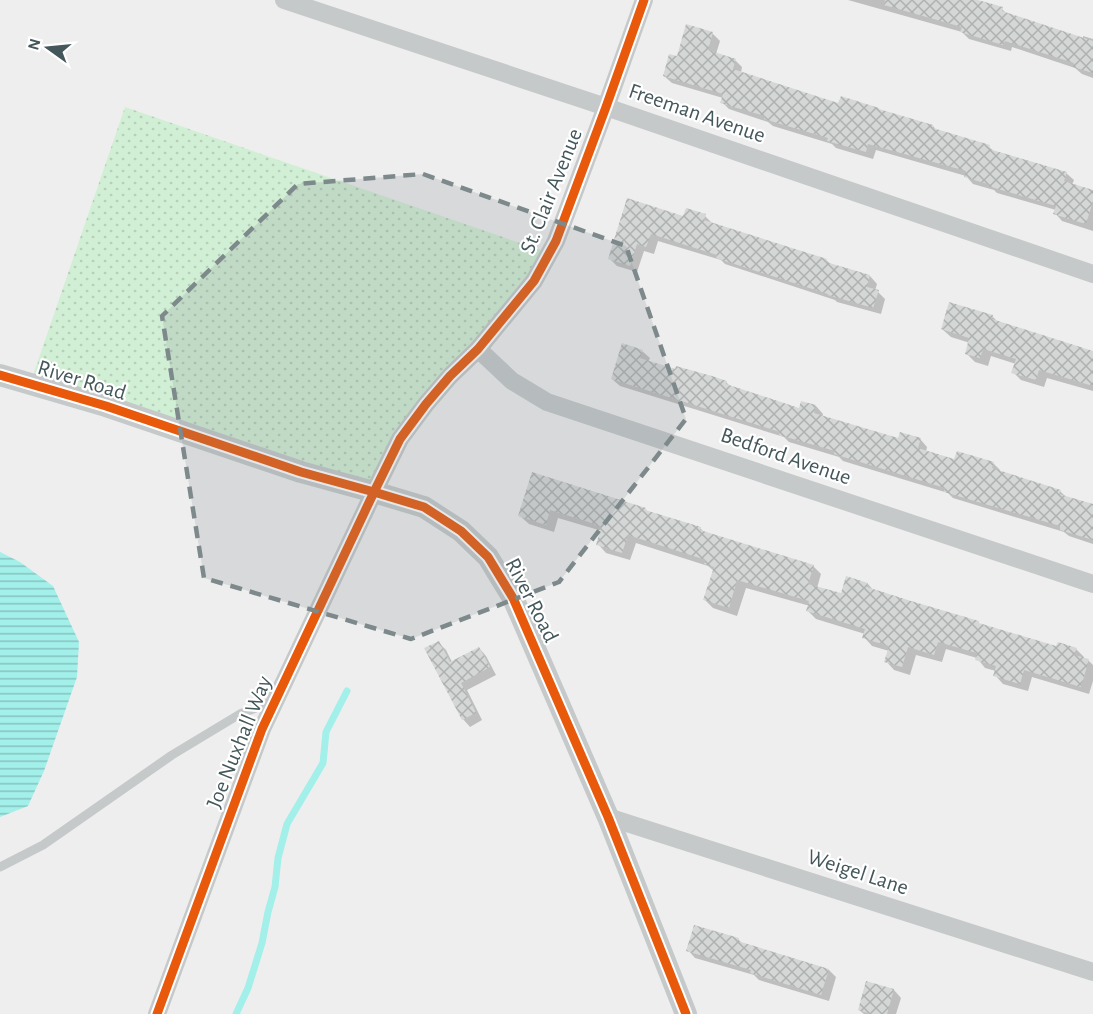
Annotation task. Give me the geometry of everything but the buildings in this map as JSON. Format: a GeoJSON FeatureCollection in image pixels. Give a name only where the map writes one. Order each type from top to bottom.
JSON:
{"type":"FeatureCollection","features":[{"type":"Feature","properties":{"kind":"street","name":"Freeman Avenue"},"geometry":{"type":"LineString","coordinates":[[284,0],[606,107],[1093,274]]}},
{"type":"Feature","properties":{"kind":"street","name":"St. Clair Avenue"},"geometry":{"type":"LineString","coordinates":[[374,492],[400,440],[413,422],[450,376],[478,349],[534,280],[556,242],[644,0]]}},
{"type":"Feature","properties":{"kind":"street","name":"Bedford Avenue"},"geometry":{"type":"LineString","coordinates":[[478,349],[512,381],[547,402],[1093,584]]}},
{"type":"Feature","properties":{"kind":"street","name":"River Road"},"geometry":{"type":"LineString","coordinates":[[0,375],[106,406],[301,472],[424,507],[461,531],[488,557],[513,598],[608,817],[686,1014]]}},
{"type":"Feature","properties":{"kind":"street","name":"Joe Nuxhall Way"},"geometry":{"type":"LineString","coordinates":[[157,1014],[254,751],[275,701],[374,492]]}},
{"type":"Feature","properties":{"kind":"street","name":"Weigel Lane"},"geometry":{"type":"LineString","coordinates":[[608,817],[1093,972]]}},
{"type":"Feature","properties":{"kind":"lane"},"geometry":{"type":"LineString","coordinates":[[0,867],[43,845],[172,755],[240,714],[275,701]]}},
{"type":"Feature","properties":{"kind":"highlighted area"},"geometry":{"type":"Polygon","coordinates":[[[423,174],[626,246],[686,419],[559,582],[411,639],[204,578],[162,316],[298,184],[423,174]]]}},
{"type":"Feature","properties":{"kind":"green space"},"geometry":{"type":"Polygon","coordinates":[[[125,107],[549,253],[450,376],[374,492],[30,384],[125,107]]]}},
{"type":"Feature","properties":{"kind":"water"},"geometry":{"type":"Polygon","coordinates":[[[0,552],[20,562],[53,586],[79,642],[77,677],[44,771],[28,806],[0,817],[0,552]]]}},
{"type":"Feature","properties":{"kind":"waterway"},"geometry":{"type":"LineString","coordinates":[[236,1014],[248,988],[262,943],[275,887],[278,858],[287,824],[323,763],[326,732],[347,691]]}},
{"type":"Feature","properties":{"kind":"cycle path"},"geometry":{"type":"LineString","coordinates":[[157,1014],[262,729],[374,492],[400,439],[426,404],[478,349],[534,281],[556,241],[644,0]]}},
{"type":"Feature","properties":{"kind":"cycle path"},"geometry":{"type":"LineString","coordinates":[[0,375],[106,406],[301,472],[424,507],[461,531],[488,557],[513,598],[608,817],[686,1014]]}}]}
